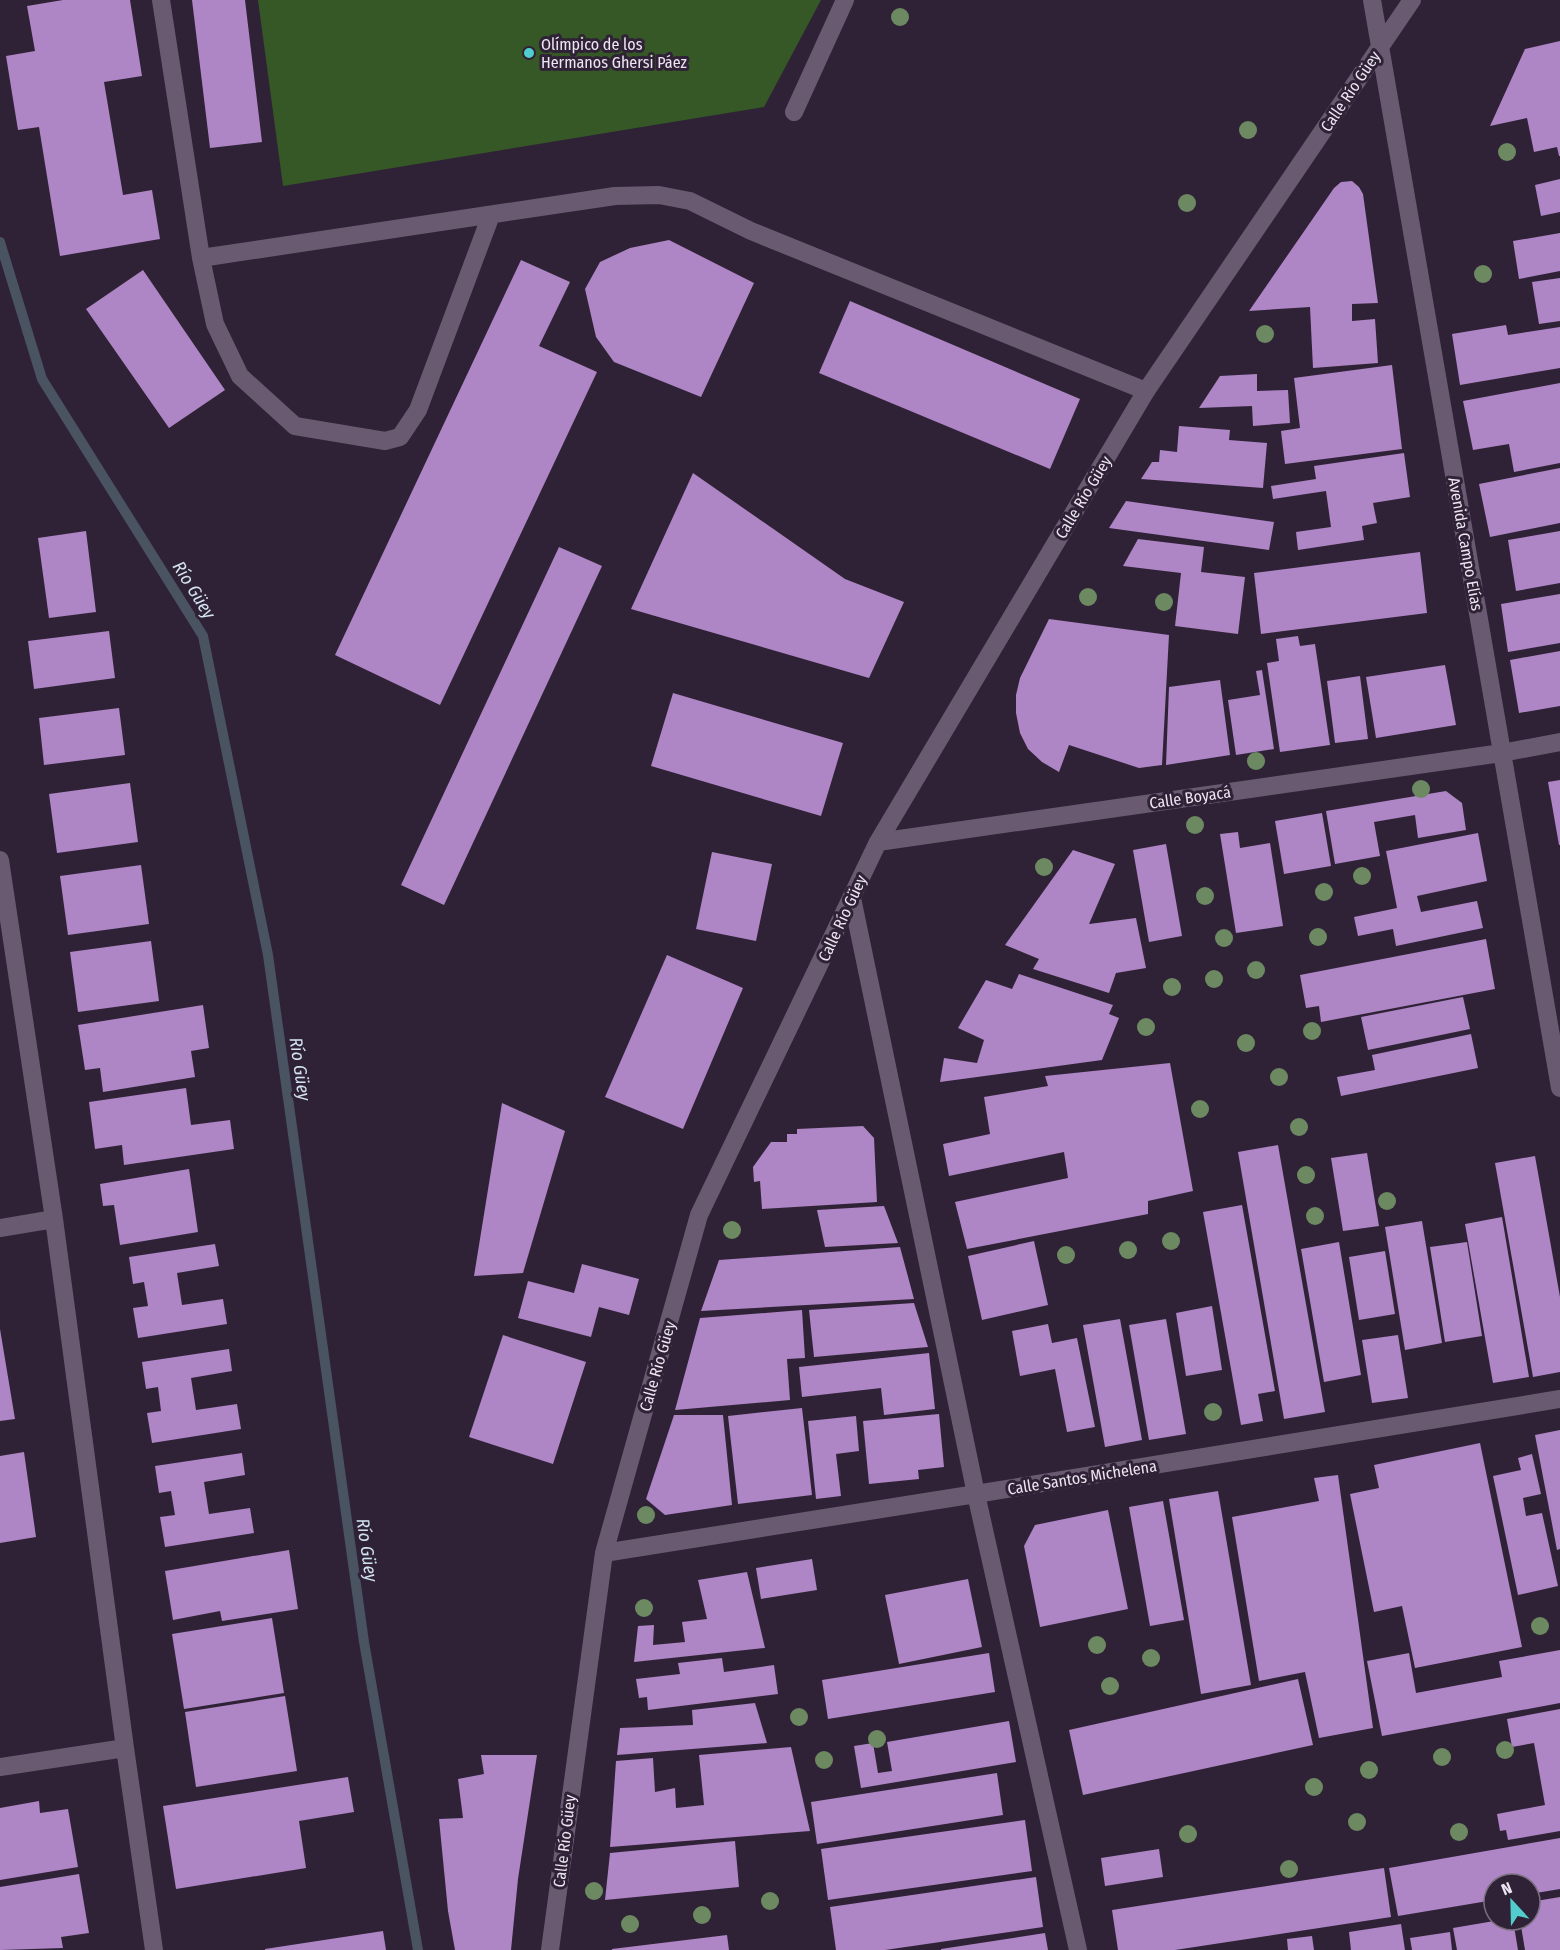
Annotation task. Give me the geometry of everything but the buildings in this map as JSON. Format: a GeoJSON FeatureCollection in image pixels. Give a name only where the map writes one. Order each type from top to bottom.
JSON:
{"type":"FeatureCollection","features":[{"type":"Feature","properties":{"kind":"street"},"geometry":{"type":"LineString","coordinates":[[161,0],[201,258],[216,324],[240,376],[295,426],[385,441],[400,437],[418,410],[491,215]]}},
{"type":"Feature","properties":{"kind":"street"},"geometry":{"type":"LineString","coordinates":[[794,112],[845,0]]}},
{"type":"Feature","properties":{"kind":"street","name":"Avenida Campo Elías"},"geometry":{"type":"LineString","coordinates":[[1372,0],[1560,1088]]}},
{"type":"Feature","properties":{"kind":"street","name":"Calle Río Güey"},"geometry":{"type":"LineString","coordinates":[[550,1950],[604,1553],[699,1215],[878,842],[1146,391],[1412,0]]}},
{"type":"Feature","properties":{"kind":"street"},"geometry":{"type":"LineString","coordinates":[[201,258],[615,196],[659,195],[690,201],[752,231],[1146,391]]}},
{"type":"Feature","properties":{"kind":"street","name":"Calle Boyacá"},"geometry":{"type":"LineString","coordinates":[[878,842],[1502,753],[1560,742]]}},
{"type":"Feature","properties":{"kind":"street"},"geometry":{"type":"LineString","coordinates":[[0,860],[54,1219],[154,1950]]}},
{"type":"Feature","properties":{"kind":"street"},"geometry":{"type":"LineString","coordinates":[[852,898],[976,1494],[1078,1950]]}},
{"type":"Feature","properties":{"kind":"street"},"geometry":{"type":"LineString","coordinates":[[0,1228],[54,1219]]}},
{"type":"Feature","properties":{"kind":"street","name":"Calle Santos Michelena"},"geometry":{"type":"LineString","coordinates":[[604,1553],[1560,1399]]}},
{"type":"Feature","properties":{"kind":"street"},"geometry":{"type":"LineString","coordinates":[[0,1767],[125,1748]]}},
{"type":"Feature","properties":{"kind":"green space","name":"Olímpico de los Hermanos Ghersi Páez"},"geometry":{"type":"Polygon","coordinates":[[[258,0],[821,0],[764,107],[283,186],[258,0]]]}},
{"type":"Feature","properties":{"kind":"waterway","name":"Río Güey"},"geometry":{"type":"LineString","coordinates":[[0,242],[42,379],[203,636],[268,955],[364,1642],[418,1950]]}},
{"type":"Feature","properties":{"kind":"place","name":"Olímpico de los Hermanos Ghersi Páez"},"geometry":{"type":"Point","coordinates":[529,53]}}]}
